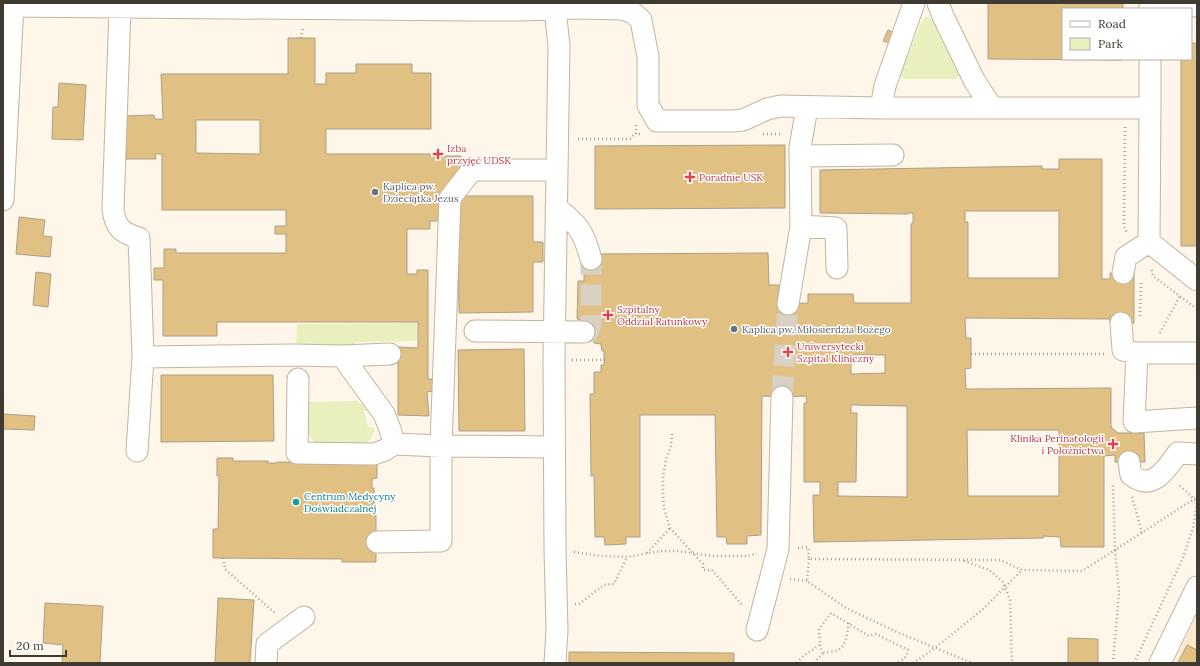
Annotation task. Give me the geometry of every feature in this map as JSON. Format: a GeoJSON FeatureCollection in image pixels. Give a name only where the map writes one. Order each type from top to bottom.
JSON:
{"type":"FeatureCollection","features":[{"type":"Feature","properties":{"kind":"street"},"geometry":{"type":"LineString","coordinates":[[881,108],[885,86],[914,3]]}},
{"type":"Feature","properties":{"kind":"street"},"geometry":{"type":"LineString","coordinates":[[938,3],[974,80],[992,108]]}},
{"type":"Feature","properties":{"kind":"street"},"geometry":{"type":"LineString","coordinates":[[3,200],[12,5],[120,8],[492,10],[556,5],[578,8],[622,9],[633,13],[641,20],[648,57],[648,105],[657,121],[732,122],[743,120],[767,109],[780,106],[992,108],[1150,116]]}},
{"type":"Feature","properties":{"kind":"street"},"geometry":{"type":"LineString","coordinates":[[555,663],[557,630],[554,332],[558,46],[556,5]]}},
{"type":"Feature","properties":{"kind":"street"},"geometry":{"type":"LineString","coordinates":[[1150,8],[1150,5],[1197,6]]}},
{"type":"Feature","properties":{"kind":"street"},"geometry":{"type":"LineString","coordinates":[[120,8],[113,209],[114,220],[119,228],[128,235],[139,238],[143,357],[137,451]]}},
{"type":"Feature","properties":{"kind":"street"},"geometry":{"type":"LineString","coordinates":[[1142,246],[1150,116],[1150,60]]}},
{"type":"Feature","properties":{"kind":"street"},"geometry":{"type":"LineString","coordinates":[[788,304],[800,226],[800,148],[807,107]]}},
{"type":"Feature","properties":{"kind":"street"},"geometry":{"type":"LineString","coordinates":[[800,156],[893,155]]}},
{"type":"Feature","properties":{"kind":"street"},"geometry":{"type":"LineString","coordinates":[[377,542],[441,541],[441,446],[450,198],[472,170],[556,170]]}},
{"type":"Feature","properties":{"kind":"street"},"geometry":{"type":"LineString","coordinates":[[556,207],[573,221],[581,230],[591,259]]}},
{"type":"Feature","properties":{"kind":"street"},"geometry":{"type":"LineString","coordinates":[[800,226],[836,228],[837,268]]}},
{"type":"Feature","properties":{"kind":"street"},"geometry":{"type":"LineString","coordinates":[[1132,276],[1126,257],[1142,246]]}},
{"type":"Feature","properties":{"kind":"street"},"geometry":{"type":"LineString","coordinates":[[1142,246],[1197,280]]}},
{"type":"Feature","properties":{"kind":"street"},"geometry":{"type":"LineString","coordinates":[[1131,320],[1123,350],[1137,352],[1197,353]]}},
{"type":"Feature","properties":{"kind":"street"},"geometry":{"type":"LineString","coordinates":[[475,331],[584,332]]}},
{"type":"Feature","properties":{"kind":"street"},"geometry":{"type":"LineString","coordinates":[[1137,352],[1134,428],[1197,418]]}},
{"type":"Feature","properties":{"kind":"street"},"geometry":{"type":"LineString","coordinates":[[143,357],[292,355],[342,356],[390,354]]}},
{"type":"Feature","properties":{"kind":"street"},"geometry":{"type":"LineString","coordinates":[[342,356],[384,414],[394,444]]}},
{"type":"Feature","properties":{"kind":"street"},"geometry":{"type":"LineString","coordinates":[[298,379],[297,453],[374,454],[385,450],[394,444],[441,446],[554,446]]}},
{"type":"Feature","properties":{"kind":"street"},"geometry":{"type":"LineString","coordinates":[[757,630],[778,549],[782,397]]}},
{"type":"Feature","properties":{"kind":"street"},"geometry":{"type":"LineString","coordinates":[[1130,468],[1137,480],[1146,482],[1156,478],[1165,471],[1178,453],[1197,454]]}},
{"type":"Feature","properties":{"kind":"street"},"geometry":{"type":"LineString","coordinates":[[1160,663],[1197,587]]}},
{"type":"Feature","properties":{"kind":"street"},"geometry":{"type":"LineString","coordinates":[[266,663],[267,644],[297,622]]}},
{"type":"Feature","properties":{"kind":"path"},"geometry":{"type":"LineString","coordinates":[[1150,116],[1125,121],[1124,226],[1128,238],[1142,246],[1141,265],[1151,268],[1153,276],[1197,309]]}},
{"type":"Feature","properties":{"kind":"path"},"geometry":{"type":"LineString","coordinates":[[575,139],[630,139],[657,121]]}},
{"type":"Feature","properties":{"kind":"path"},"geometry":{"type":"LineString","coordinates":[[1131,320],[1132,276]]}},
{"type":"Feature","properties":{"kind":"path"},"geometry":{"type":"LineString","coordinates":[[1158,338],[1180,296]]}},
{"type":"Feature","properties":{"kind":"path"},"geometry":{"type":"LineString","coordinates":[[971,354],[1106,354]]}},
{"type":"Feature","properties":{"kind":"path"},"geometry":{"type":"LineString","coordinates":[[554,360],[604,360]]}},
{"type":"Feature","properties":{"kind":"path"},"geometry":{"type":"LineString","coordinates":[[672,434],[671,446],[666,460],[663,477],[662,495],[670,528],[703,564],[703,570],[712,570],[745,608],[763,610]]}},
{"type":"Feature","properties":{"kind":"path"},"geometry":{"type":"LineString","coordinates":[[1130,468],[1129,487],[1142,533]]}},
{"type":"Feature","properties":{"kind":"path"},"geometry":{"type":"LineString","coordinates":[[1113,663],[1119,592],[1115,550],[1114,484],[1124,483],[1130,468]]}},
{"type":"Feature","properties":{"kind":"path"},"geometry":{"type":"LineString","coordinates":[[1134,663],[1183,558],[1193,528],[1197,504],[1194,499],[1165,471]]}},
{"type":"Feature","properties":{"kind":"path"},"geometry":{"type":"LineString","coordinates":[[809,559],[1000,560],[1022,570],[1082,571],[1197,497]]}},
{"type":"Feature","properties":{"kind":"path"},"geometry":{"type":"LineString","coordinates":[[647,554],[670,528]]}},
{"type":"Feature","properties":{"kind":"path"},"geometry":{"type":"LineString","coordinates":[[555,549],[600,556],[627,557],[661,551],[677,551],[712,556],[745,556],[778,549],[808,547],[809,559],[807,581],[846,608],[897,632],[972,663]]}},
{"type":"Feature","properties":{"kind":"path"},"geometry":{"type":"LineString","coordinates":[[556,603],[579,604],[604,585],[614,584],[627,557]]}},
{"type":"Feature","properties":{"kind":"path"},"geometry":{"type":"LineString","coordinates":[[223,558],[225,569],[297,622]]}},
{"type":"Feature","properties":{"kind":"path"},"geometry":{"type":"LineString","coordinates":[[962,560],[989,570],[1003,582],[1010,600],[1012,663]]}},
{"type":"Feature","properties":{"kind":"path"},"geometry":{"type":"LineString","coordinates":[[913,663],[936,648],[982,610],[1022,570]]}},
{"type":"Feature","properties":{"kind":"path"},"geometry":{"type":"LineString","coordinates":[[824,652],[820,648],[819,629],[831,613],[869,636],[876,634],[908,650],[905,657],[895,663]]}},
{"type":"Feature","properties":{"kind":"path"},"geometry":{"type":"LineString","coordinates":[[814,663],[824,652],[838,650],[842,646],[846,639],[849,623]]}},
{"type":"Feature","properties":{"kind":"path"},"geometry":{"type":"LineString","coordinates":[[797,663],[820,644]]}},
{"type":"Feature","properties":{"kind":"path"},"geometry":{"type":"LineString","coordinates":[[842,663],[850,663]]}},
{"type":"Feature","properties":{"kind":"shaded area"},"geometry":{"type":"Polygon","coordinates":[[[1197,615],[1197,663],[1175,663],[1176,660],[1197,615]]]}},
{"type":"Feature","properties":{"kind":"green space"},"geometry":{"type":"Polygon","coordinates":[[[926,17],[929,17],[932,21],[958,72],[959,76],[956,79],[905,79],[900,76],[922,21],[926,17]]]}},
{"type":"Feature","properties":{"kind":"green space"},"geometry":{"type":"Polygon","coordinates":[[[417,323],[417,341],[355,342],[355,348],[296,349],[297,324],[417,323]]]}},
{"type":"Feature","properties":{"kind":"green space"},"geometry":{"type":"Polygon","coordinates":[[[358,401],[362,405],[366,402],[369,408],[364,411],[368,427],[375,428],[370,439],[367,442],[357,446],[318,448],[307,431],[306,402],[358,401]]]}},
{"type":"Feature","properties":{"kind":"building"},"geometry":{"type":"Polygon","coordinates":[[[988,3],[1123,3],[1123,8],[1062,8],[1062,60],[988,59],[988,3]]]}},
{"type":"Feature","properties":{"kind":"building"},"geometry":{"type":"Polygon","coordinates":[[[888,30],[895,33],[890,43],[883,41],[888,30]]]}},
{"type":"Feature","properties":{"kind":"building"},"geometry":{"type":"Polygon","coordinates":[[[288,38],[315,38],[315,84],[326,84],[326,73],[356,73],[356,64],[412,64],[412,73],[431,73],[431,129],[326,129],[326,154],[430,154],[430,156],[434,156],[434,154],[442,154],[442,156],[461,156],[461,170],[451,179],[445,221],[430,221],[430,229],[407,229],[407,274],[417,274],[417,270],[428,270],[428,379],[435,379],[435,391],[427,392],[429,416],[398,415],[398,347],[418,348],[418,322],[217,322],[217,336],[163,336],[163,280],[154,280],[154,268],[164,268],[164,249],[176,249],[176,253],[286,253],[286,234],[275,234],[275,226],[286,226],[286,210],[162,210],[162,154],[155,154],[156,159],[126,159],[125,116],[154,115],[155,119],[163,119],[161,74],[288,74],[288,38]],[[196,120],[196,153],[260,154],[260,120],[196,120]]]}},
{"type":"Feature","properties":{"kind":"building"},"geometry":{"type":"Polygon","coordinates":[[[1192,43],[1197,43],[1197,246],[1181,246],[1181,60],[1192,60],[1192,43]]]}},
{"type":"Feature","properties":{"kind":"building"},"geometry":{"type":"Polygon","coordinates":[[[59,83],[86,85],[83,140],[52,139],[53,107],[58,107],[59,83]]]}},
{"type":"Feature","properties":{"kind":"building","name":"Poradnie USK"},"geometry":{"type":"Polygon","coordinates":[[[785,145],[785,208],[595,209],[595,146],[785,145]]]}},
{"type":"Feature","properties":{"kind":"building","name":"Uniwersytecki Szpital Kliniczny"},"geometry":{"type":"Polygon","coordinates":[[[1059,159],[1102,159],[1102,279],[1110,279],[1110,273],[1134,273],[1134,323],[1110,324],[1110,319],[965,318],[966,338],[971,338],[971,368],[965,369],[966,389],[1111,388],[1111,427],[1118,433],[1144,433],[1145,462],[1115,462],[1115,455],[1104,456],[1104,547],[1061,547],[1060,537],[1043,536],[1044,538],[814,542],[813,495],[820,495],[820,482],[804,482],[804,403],[807,403],[806,396],[762,396],[761,535],[747,536],[747,544],[727,544],[726,537],[717,537],[715,415],[640,415],[640,537],[626,537],[626,544],[605,545],[604,537],[595,537],[594,475],[591,476],[590,394],[594,394],[594,372],[601,372],[601,365],[604,365],[604,351],[602,351],[601,344],[594,343],[594,337],[585,338],[584,321],[577,319],[578,281],[584,281],[584,259],[594,254],[768,253],[769,285],[779,285],[779,304],[808,303],[808,294],[853,294],[854,303],[911,303],[911,224],[913,223],[913,213],[820,213],[820,170],[1042,166],[1042,169],[1059,169],[1059,159]],[[965,211],[965,222],[968,222],[968,278],[1059,278],[1059,211],[965,211]],[[851,355],[851,374],[885,373],[885,355],[851,355]],[[851,405],[851,413],[857,413],[856,482],[838,482],[838,496],[907,497],[907,406],[851,405]],[[967,430],[968,496],[1059,496],[1059,430],[967,430]]]}},
{"type":"Feature","properties":{"kind":"building"},"geometry":{"type":"Polygon","coordinates":[[[458,196],[533,196],[533,242],[543,242],[543,262],[533,262],[533,312],[459,313],[458,196]]]}},
{"type":"Feature","properties":{"kind":"building"},"geometry":{"type":"Polygon","coordinates":[[[19,217],[45,220],[43,236],[52,237],[50,257],[16,254],[19,217]]]}},
{"type":"Feature","properties":{"kind":"building"},"geometry":{"type":"Polygon","coordinates":[[[36,272],[51,274],[48,307],[33,305],[36,272]]]}},
{"type":"Feature","properties":{"kind":"building"},"geometry":{"type":"Polygon","coordinates":[[[524,349],[525,431],[459,431],[458,350],[524,349]]]}},
{"type":"Feature","properties":{"kind":"building"},"geometry":{"type":"Polygon","coordinates":[[[161,375],[273,375],[274,441],[161,442],[161,375]]]}},
{"type":"Feature","properties":{"kind":"building"},"geometry":{"type":"Polygon","coordinates":[[[3,414],[35,416],[34,430],[3,429],[3,414]]]}},
{"type":"Feature","properties":{"kind":"building","name":"Centrum Medycyny Doświadczalnej"},"geometry":{"type":"Polygon","coordinates":[[[217,458],[233,458],[233,461],[268,461],[268,463],[359,463],[377,461],[377,478],[372,479],[372,488],[374,488],[374,515],[376,515],[376,562],[342,562],[342,559],[213,558],[213,529],[218,529],[219,476],[217,476],[217,458]]]}},
{"type":"Feature","properties":{"kind":"building"},"geometry":{"type":"Polygon","coordinates":[[[218,598],[254,600],[250,663],[215,663],[218,598]]]}},
{"type":"Feature","properties":{"kind":"building"},"geometry":{"type":"Polygon","coordinates":[[[45,603],[103,606],[100,663],[62,663],[63,645],[43,643],[45,603]]]}},
{"type":"Feature","properties":{"kind":"building"},"geometry":{"type":"Polygon","coordinates":[[[1068,638],[1098,639],[1098,663],[1068,663],[1068,638]]]}},
{"type":"Feature","properties":{"kind":"building"},"geometry":{"type":"Polygon","coordinates":[[[1187,645],[1197,650],[1197,663],[1178,663],[1187,645]]]}},
{"type":"Feature","properties":{"kind":"building"},"geometry":{"type":"Polygon","coordinates":[[[569,652],[734,653],[734,663],[569,663],[569,652]]]}},
{"type":"Feature","properties":{"kind":"tunnel"},"geometry":{"type":"LineString","coordinates":[[584,332],[588,332],[591,324],[591,259]]}},
{"type":"Feature","properties":{"kind":"tunnel"},"geometry":{"type":"LineString","coordinates":[[782,397],[788,304]]}},
{"type":"Feature","properties":{"kind":"place","name":"Izba przyjęć UDSK"},"geometry":{"type":"Point","coordinates":[438,154]}},
{"type":"Feature","properties":{"kind":"place","name":"Poradnie USK"},"geometry":{"type":"Point","coordinates":[690,177]}},
{"type":"Feature","properties":{"kind":"place","name":"Kaplica pw. Dzieciątka Jezus"},"geometry":{"type":"Point","coordinates":[375,192]}},
{"type":"Feature","properties":{"kind":"place","name":"Szpitalny Oddział Ratunkowy"},"geometry":{"type":"Point","coordinates":[608,315]}},
{"type":"Feature","properties":{"kind":"place","name":"Kaplica pw. Miłosierdzia Bożego"},"geometry":{"type":"Point","coordinates":[734,329]}},
{"type":"Feature","properties":{"kind":"place","name":"Uniwersytecki Szpital Kliniczny"},"geometry":{"type":"Point","coordinates":[788,352]}},
{"type":"Feature","properties":{"kind":"place","name":"Klinika Perinatologii i Położnictwa"},"geometry":{"type":"Point","coordinates":[1113,444]}},
{"type":"Feature","properties":{"kind":"place","name":"Centrum Medycyny Doświadczalnej"},"geometry":{"type":"Point","coordinates":[296,502]}}]}
